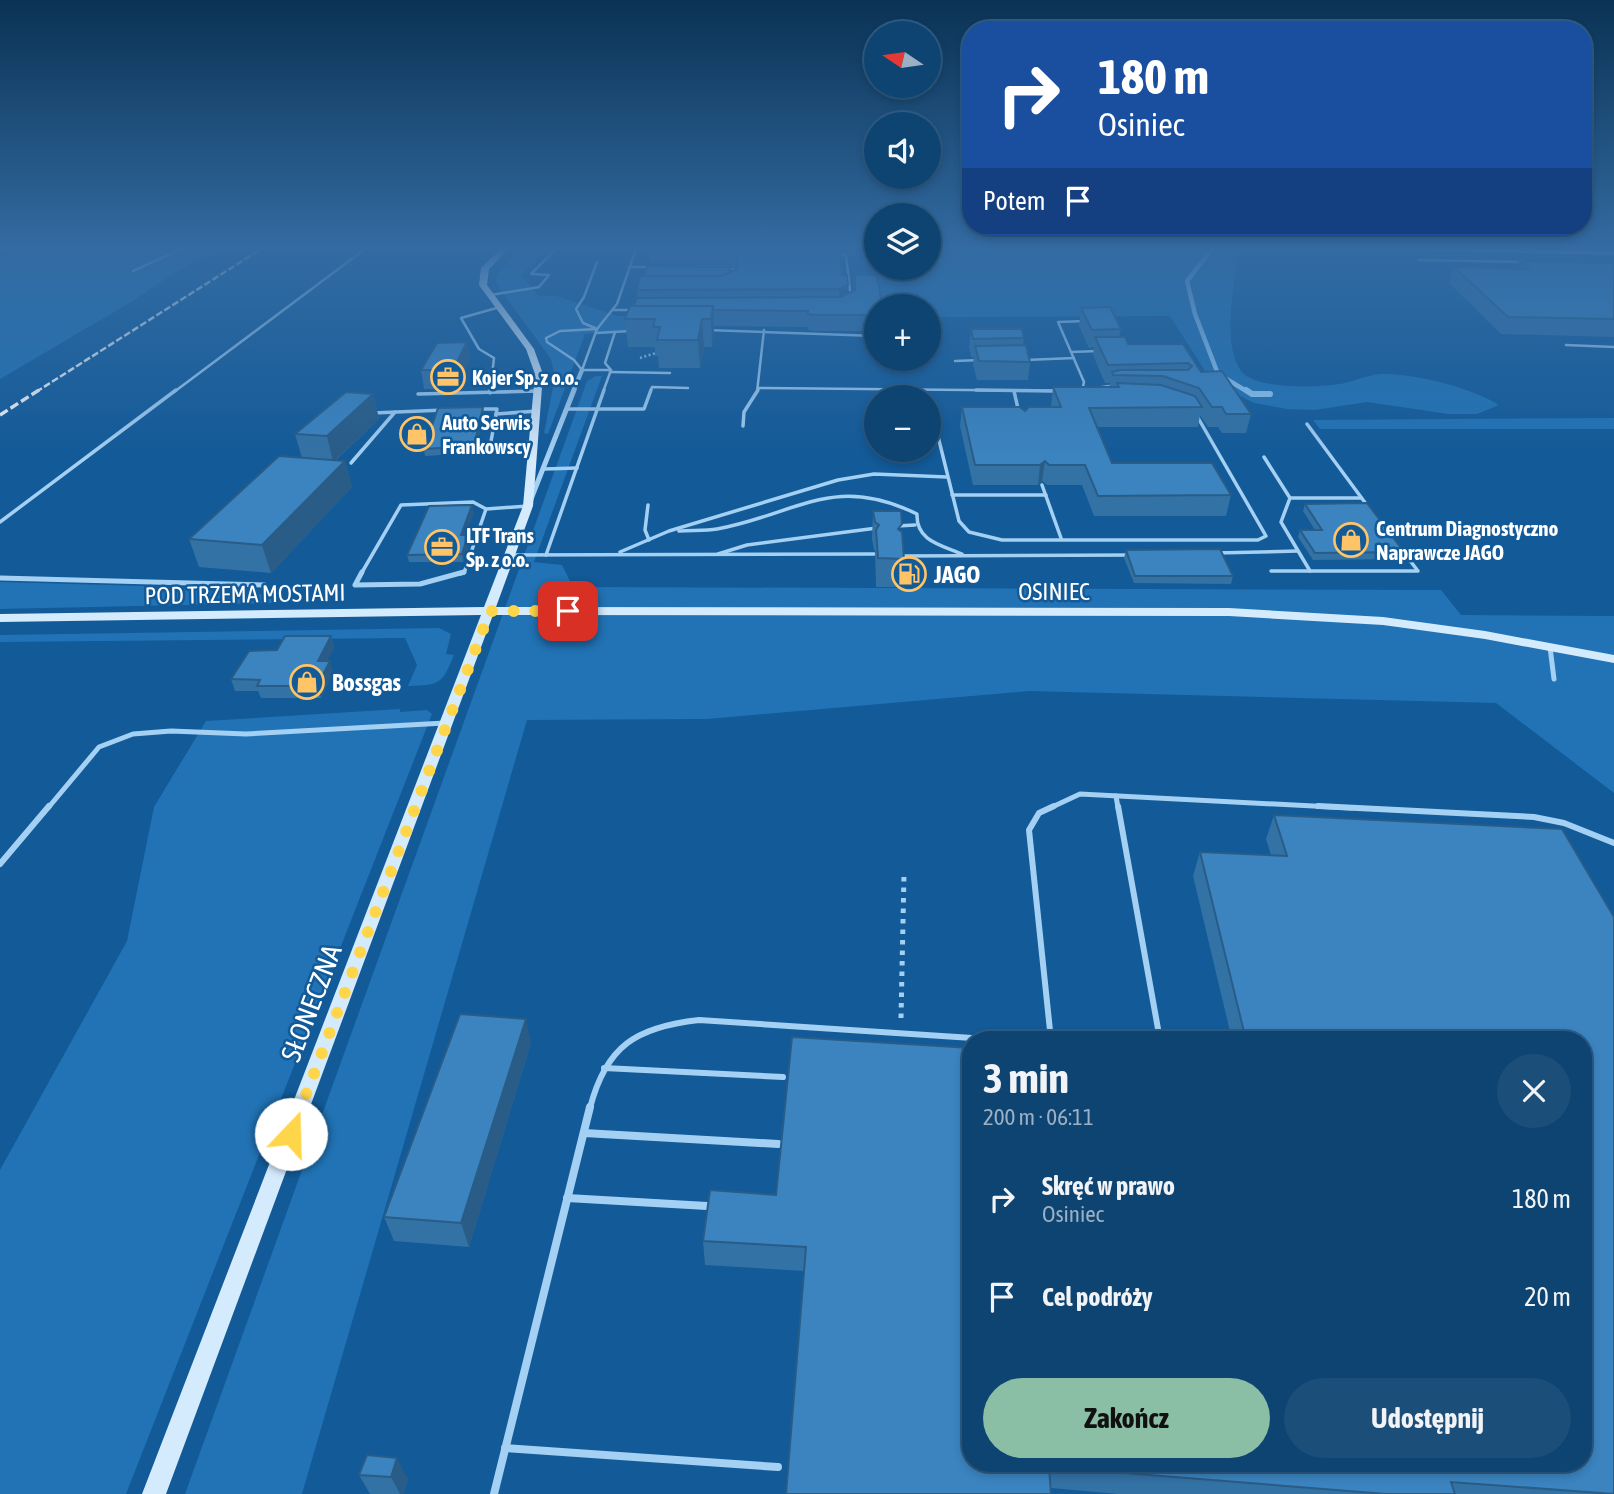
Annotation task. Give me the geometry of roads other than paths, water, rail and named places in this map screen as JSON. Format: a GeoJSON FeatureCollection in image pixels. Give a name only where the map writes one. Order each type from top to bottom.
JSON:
{"type":"FeatureCollection","features":[{"type":"Feature","properties":{"kind":"street","name":"SŁONECZNA"},"geometry":{"type":"LineString","coordinates":[[154,1494],[528,506],[539,374],[530,349],[508,319]]}},
{"type":"Feature","properties":{"kind":"street"},"geometry":{"type":"LineString","coordinates":[[528,506],[582,370]]}},
{"type":"Feature","properties":{"kind":"street","name":"POD TRZEMA MOSTAMI"},"geometry":{"type":"LineString","coordinates":[[0,618],[490,611]]}},
{"type":"Feature","properties":{"kind":"street","name":"OSINIEC"},"geometry":{"type":"LineString","coordinates":[[490,611],[1290,614],[1383,621],[1550,646],[1614,659]]}},
{"type":"Feature","properties":{"kind":"lane"},"geometry":{"type":"LineString","coordinates":[[0,522],[273,319]]}},
{"type":"Feature","properties":{"kind":"lane"},"geometry":{"type":"LineString","coordinates":[[461,319],[479,349],[495,358],[490,393]]}},
{"type":"Feature","properties":{"kind":"lane"},"geometry":{"type":"LineString","coordinates":[[581,319],[583,323],[597,331]]}},
{"type":"Feature","properties":{"kind":"lane"},"geometry":{"type":"LineString","coordinates":[[582,370],[597,331],[606,319]]}},
{"type":"Feature","properties":{"kind":"lane"},"geometry":{"type":"LineString","coordinates":[[1081,391],[1084,382],[1058,322],[1093,321]]}},
{"type":"Feature","properties":{"kind":"lane"},"geometry":{"type":"LineString","coordinates":[[634,330],[560,331],[546,338],[547,342],[574,360],[582,370],[670,373]]}},
{"type":"Feature","properties":{"kind":"lane"},"geometry":{"type":"LineString","coordinates":[[696,330],[764,330],[823,336],[864,336]]}},
{"type":"Feature","properties":{"kind":"lane"},"geometry":{"type":"LineString","coordinates":[[743,426],[744,412],[759,387],[764,330]]}},
{"type":"Feature","properties":{"kind":"lane"},"geometry":{"type":"LineString","coordinates":[[546,555],[610,371],[605,363],[615,332]]}},
{"type":"Feature","properties":{"kind":"lane"},"geometry":{"type":"LineString","coordinates":[[1566,345],[1614,346]]}},
{"type":"Feature","properties":{"kind":"lane"},"geometry":{"type":"LineString","coordinates":[[1071,352],[1106,351]]}},
{"type":"Feature","properties":{"kind":"lane"},"geometry":{"type":"LineString","coordinates":[[1016,360],[1074,358]]}},
{"type":"Feature","properties":{"kind":"lane"},"geometry":{"type":"LineString","coordinates":[[955,360],[992,360]]}},
{"type":"Feature","properties":{"kind":"lane"},"geometry":{"type":"LineString","coordinates":[[1081,391],[1117,385]]}},
{"type":"Feature","properties":{"kind":"lane"},"geometry":{"type":"LineString","coordinates":[[567,409],[645,409],[652,387],[688,388]]}},
{"type":"Feature","properties":{"kind":"lane"},"geometry":{"type":"LineString","coordinates":[[759,387],[864,389]]}},
{"type":"Feature","properties":{"kind":"lane"},"geometry":{"type":"LineString","coordinates":[[941,390],[1068,391]]}},
{"type":"Feature","properties":{"kind":"lane"},"geometry":{"type":"LineString","coordinates":[[418,394],[539,391]]}},
{"type":"Feature","properties":{"kind":"lane"},"geometry":{"type":"LineString","coordinates":[[1014,391],[1020,415]]}},
{"type":"Feature","properties":{"kind":"lane"},"geometry":{"type":"LineString","coordinates":[[1081,391],[1091,397]]}},
{"type":"Feature","properties":{"kind":"lane"},"geometry":{"type":"LineString","coordinates":[[470,409],[497,409],[489,452]]}},
{"type":"Feature","properties":{"kind":"lane"},"geometry":{"type":"LineString","coordinates":[[369,413],[446,410]]}},
{"type":"Feature","properties":{"kind":"lane"},"geometry":{"type":"LineString","coordinates":[[496,414],[537,411]]}},
{"type":"Feature","properties":{"kind":"lane"},"geometry":{"type":"LineString","coordinates":[[941,451],[962,527],[969,532],[1002,540],[1258,540],[1266,536],[1195,411]]}},
{"type":"Feature","properties":{"kind":"lane"},"geometry":{"type":"LineString","coordinates":[[351,463],[395,412]]}},
{"type":"Feature","properties":{"kind":"lane"},"geometry":{"type":"LineString","coordinates":[[1307,424],[1370,509]]}},
{"type":"Feature","properties":{"kind":"lane"},"geometry":{"type":"LineString","coordinates":[[490,446],[534,442]]}},
{"type":"Feature","properties":{"kind":"lane"},"geometry":{"type":"LineString","coordinates":[[1264,457],[1290,498]]}},
{"type":"Feature","properties":{"kind":"lane"},"geometry":{"type":"LineString","coordinates":[[544,469],[577,468]]}},
{"type":"Feature","properties":{"kind":"lane"},"geometry":{"type":"LineString","coordinates":[[617,553],[669,531],[838,480],[874,474],[947,477]]}},
{"type":"Feature","properties":{"kind":"lane"},"geometry":{"type":"LineString","coordinates":[[1042,485],[1061,538]]}},
{"type":"Feature","properties":{"kind":"lane"},"geometry":{"type":"LineString","coordinates":[[669,531],[716,529],[829,496],[854,495],[896,501],[917,514],[915,525],[920,536],[965,555]]}},
{"type":"Feature","properties":{"kind":"lane"},"geometry":{"type":"LineString","coordinates":[[952,495],[1046,495]]}},
{"type":"Feature","properties":{"kind":"lane"},"geometry":{"type":"LineString","coordinates":[[1290,498],[1362,498]]}},
{"type":"Feature","properties":{"kind":"lane"},"geometry":{"type":"LineString","coordinates":[[1290,498],[1281,522],[1310,572]]}},
{"type":"Feature","properties":{"kind":"lane"},"geometry":{"type":"LineString","coordinates":[[486,509],[464,573],[420,584],[355,585],[401,505],[473,502],[486,509],[528,506]]}},
{"type":"Feature","properties":{"kind":"lane"},"geometry":{"type":"LineString","coordinates":[[648,505],[645,530],[649,540]]}},
{"type":"Feature","properties":{"kind":"lane"},"geometry":{"type":"LineString","coordinates":[[891,527],[915,525]]}},
{"type":"Feature","properties":{"kind":"lane"},"geometry":{"type":"LineString","coordinates":[[711,556],[747,545],[880,528]]}},
{"type":"Feature","properties":{"kind":"lane"},"geometry":{"type":"LineString","coordinates":[[1270,571],[1418,572],[1394,540]]}},
{"type":"Feature","properties":{"kind":"lane"},"geometry":{"type":"LineString","coordinates":[[1205,553],[1298,551]]}},
{"type":"Feature","properties":{"kind":"lane"},"geometry":{"type":"LineString","coordinates":[[511,555],[874,554]]}},
{"type":"Feature","properties":{"kind":"lane"},"geometry":{"type":"LineString","coordinates":[[901,556],[1139,555]]}},
{"type":"Feature","properties":{"kind":"lane"},"geometry":{"type":"LineString","coordinates":[[0,578],[127,579],[265,585]]}},
{"type":"Feature","properties":{"kind":"lane"},"geometry":{"type":"LineString","coordinates":[[1550,646],[1555,679]]}},
{"type":"Feature","properties":{"kind":"lane"},"geometry":{"type":"LineString","coordinates":[[0,864],[99,747],[113,738],[181,729],[242,735],[448,722]]}},
{"type":"Feature","properties":{"kind":"lane"},"geometry":{"type":"LineString","coordinates":[[1050,1031],[1029,830],[1039,813],[1080,794],[1534,817],[1564,823],[1614,843]]}},
{"type":"Feature","properties":{"kind":"lane"},"geometry":{"type":"LineString","coordinates":[[1116,796],[1158,1031]]}},
{"type":"Feature","properties":{"kind":"lane"},"geometry":{"type":"LineString","coordinates":[[494,1494],[597,1080],[609,1058],[633,1039],[663,1023],[699,1020],[962,1037]]}},
{"type":"Feature","properties":{"kind":"lane"},"geometry":{"type":"LineString","coordinates":[[604,1068],[783,1077]]}},
{"type":"Feature","properties":{"kind":"lane"},"geometry":{"type":"LineString","coordinates":[[584,1133],[778,1144]]}},
{"type":"Feature","properties":{"kind":"lane"},"geometry":{"type":"LineString","coordinates":[[567,1198],[707,1206]]}},
{"type":"Feature","properties":{"kind":"lane"},"geometry":{"type":"LineString","coordinates":[[505,1448],[778,1467]]}},
{"type":"Feature","properties":{"kind":"waterway"},"geometry":{"type":"LineString","coordinates":[[1197,319],[1218,374],[1248,392]]}},
{"type":"Feature","properties":{"kind":"waterway"},"geometry":{"type":"LineString","coordinates":[[1246,390],[1252,394],[1270,394]]}},
{"type":"Feature","properties":{"kind":"railway"},"geometry":{"type":"LineString","coordinates":[[36,392],[151,319]]}},
{"type":"Feature","properties":{"kind":"railway"},"geometry":{"type":"LineString","coordinates":[[0,415],[39,390]]}},
{"type":"Feature","properties":{"kind":"place","name":"Kojer Sp. z o.o."},"geometry":{"type":"Point","coordinates":[448,377]}},
{"type":"Feature","properties":{"kind":"place","name":"Auto Serwis Frankowscy"},"geometry":{"type":"Point","coordinates":[417,434]}},
{"type":"Feature","properties":{"kind":"place","name":"Centrum Diagnostyczno Naprawcze JAGO"},"geometry":{"type":"Point","coordinates":[1351,540]}},
{"type":"Feature","properties":{"kind":"place","name":"LTF Trans Sp. z o.o."},"geometry":{"type":"Point","coordinates":[442,547]}},
{"type":"Feature","properties":{"kind":"place","name":"JAGO"},"geometry":{"type":"Point","coordinates":[909,574]}},
{"type":"Feature","properties":{"kind":"place","name":"Bossgas"},"geometry":{"type":"Point","coordinates":[307,682]}}]}
